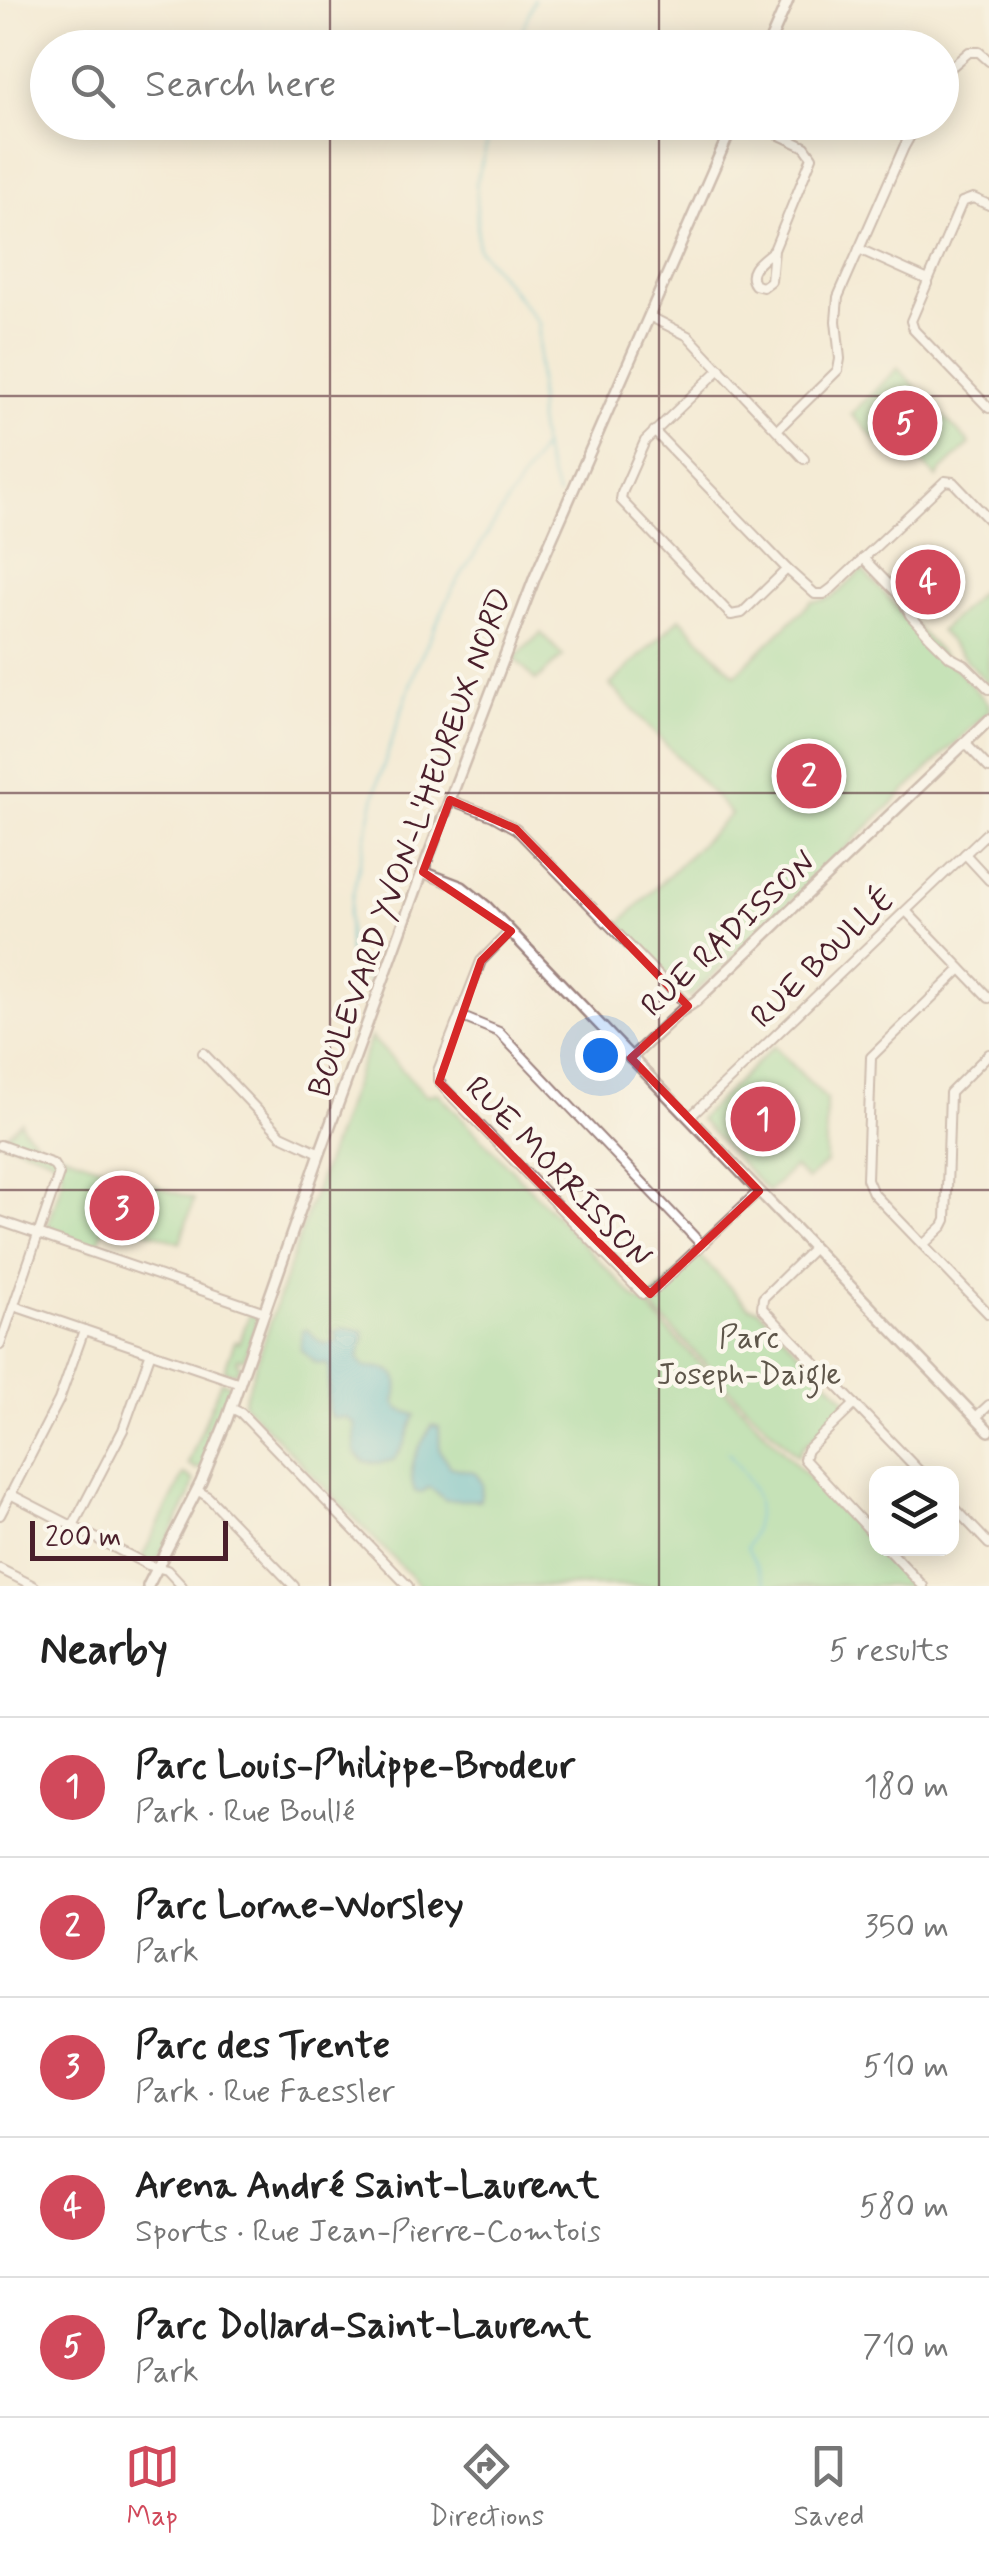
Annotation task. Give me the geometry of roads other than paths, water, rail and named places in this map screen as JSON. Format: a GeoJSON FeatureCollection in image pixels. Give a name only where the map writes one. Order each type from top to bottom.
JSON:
{"type":"FeatureCollection","features":[{"type":"Feature","properties":{"kind":"street"},"geometry":{"type":"LineString","coordinates":[[775,30],[788,0]]}},
{"type":"Feature","properties":{"kind":"street"},"geometry":{"type":"LineString","coordinates":[[959,61],[968,52],[977,51],[989,61]]}},
{"type":"Feature","properties":{"kind":"street","name":"BOULEVARD YVON-L'HEUREUX NORD"},"geometry":{"type":"LineString","coordinates":[[148,1586],[197,1490],[232,1408],[423,872],[548,546],[726,140]]}},
{"type":"Feature","properties":{"kind":"street"},"geometry":{"type":"LineString","coordinates":[[774,250],[751,272],[755,286],[763,287],[771,281],[774,250],[812,157],[807,148],[790,140]]}},
{"type":"Feature","properties":{"kind":"street"},"geometry":{"type":"LineString","coordinates":[[777,430],[838,370],[837,305],[842,284],[908,140]]}},
{"type":"Feature","properties":{"kind":"street"},"geometry":{"type":"LineString","coordinates":[[989,205],[969,198],[962,204],[913,314],[912,326],[989,408]]}},
{"type":"Feature","properties":{"kind":"street"},"geometry":{"type":"LineString","coordinates":[[859,249],[928,280]]}},
{"type":"Feature","properties":{"kind":"street"},"geometry":{"type":"LineString","coordinates":[[649,316],[685,333],[804,458]]}},
{"type":"Feature","properties":{"kind":"street"},"geometry":{"type":"LineString","coordinates":[[720,369],[644,442],[621,500],[734,615],[742,613],[787,569]]}},
{"type":"Feature","properties":{"kind":"street"},"geometry":{"type":"LineString","coordinates":[[654,432],[787,569],[817,594],[832,588],[942,482],[948,480],[989,520]]}},
{"type":"Feature","properties":{"kind":"street"},"geometry":{"type":"LineString","coordinates":[[863,558],[900,596],[910,615],[932,638],[989,689]]}},
{"type":"Feature","properties":{"kind":"street","name":"RUE RADISSON"},"geometry":{"type":"LineString","coordinates":[[631,1058],[989,720]]}},
{"type":"Feature","properties":{"kind":"street"},"geometry":{"type":"LineString","coordinates":[[965,743],[989,768]]}},
{"type":"Feature","properties":{"kind":"street"},"geometry":{"type":"LineString","coordinates":[[450,800],[516,829],[688,1006]]}},
{"type":"Feature","properties":{"kind":"street","name":"RUE BOULLÉ"},"geometry":{"type":"LineString","coordinates":[[690,1118],[989,831]]}},
{"type":"Feature","properties":{"kind":"street"},"geometry":{"type":"LineString","coordinates":[[965,854],[989,880]]}},
{"type":"Feature","properties":{"kind":"street"},"geometry":{"type":"LineString","coordinates":[[423,872],[472,894],[510,931],[989,1431]]}},
{"type":"Feature","properties":{"kind":"street"},"geometry":{"type":"LineString","coordinates":[[906,911],[989,998]]}},
{"type":"Feature","properties":{"kind":"street"},"geometry":{"type":"LineString","coordinates":[[510,931],[482,959],[460,1016],[499,1032],[702,1244],[758,1191]]}},
{"type":"Feature","properties":{"kind":"street"},"geometry":{"type":"LineString","coordinates":[[962,969],[869,1062],[868,1184],[923,1245],[982,1300],[989,1314]]}},
{"type":"Feature","properties":{"kind":"street","name":"RUE MORRISSON"},"geometry":{"type":"LineString","coordinates":[[460,1016],[438,1080],[635,1287],[646,1294],[652,1292],[702,1244]]}},
{"type":"Feature","properties":{"kind":"street"},"geometry":{"type":"LineString","coordinates":[[203,1054],[278,1132],[320,1153]]}},
{"type":"Feature","properties":{"kind":"street"},"geometry":{"type":"LineString","coordinates":[[923,1245],[946,1220],[950,1094],[989,1054]]}},
{"type":"Feature","properties":{"kind":"street"},"geometry":{"type":"LineString","coordinates":[[0,1145],[58,1168],[58,1178],[0,1345]]}},
{"type":"Feature","properties":{"kind":"street"},"geometry":{"type":"LineString","coordinates":[[0,1221],[265,1312]]}},
{"type":"Feature","properties":{"kind":"street"},"geometry":{"type":"LineString","coordinates":[[814,1248],[763,1298],[761,1306],[914,1466]]}},
{"type":"Feature","properties":{"kind":"street"},"geometry":{"type":"LineString","coordinates":[[14,1306],[240,1383]]}},
{"type":"Feature","properties":{"kind":"street"},"geometry":{"type":"LineString","coordinates":[[0,1514],[60,1400],[84,1330]]}},
{"type":"Feature","properties":{"kind":"street"},"geometry":{"type":"LineString","coordinates":[[73,1526],[123,1430],[151,1352]]}},
{"type":"Feature","properties":{"kind":"street"},"geometry":{"type":"LineString","coordinates":[[856,1404],[804,1457],[869,1530]]}},
{"type":"Feature","properties":{"kind":"street"},"geometry":{"type":"LineString","coordinates":[[976,1418],[989,1405]]}},
{"type":"Feature","properties":{"kind":"street"},"geometry":{"type":"LineString","coordinates":[[232,1408],[242,1413],[408,1586]]}},
{"type":"Feature","properties":{"kind":"street"},"geometry":{"type":"LineString","coordinates":[[197,1490],[294,1586]]}},
{"type":"Feature","properties":{"kind":"street"},"geometry":{"type":"LineString","coordinates":[[10,1494],[148,1565],[167,1570],[182,1586]]}},
{"type":"Feature","properties":{"kind":"street"},"geometry":{"type":"LineString","coordinates":[[959,1512],[989,1544]]}},
{"type":"Feature","properties":{"kind":"street"},"geometry":{"type":"LineString","coordinates":[[895,1556],[923,1586]]}},
{"type":"Feature","properties":{"kind":"street"},"geometry":{"type":"LineString","coordinates":[[0,1569],[34,1586]]}},
{"type":"Feature","properties":{"kind":"water"},"geometry":{"type":"Polygon","coordinates":[[[344,1328],[363,1331],[358,1358],[364,1367],[394,1373],[398,1384],[395,1403],[399,1409],[415,1415],[394,1460],[364,1462],[355,1452],[355,1424],[347,1418],[331,1418],[328,1410],[329,1365],[315,1362],[301,1350],[302,1331],[306,1329],[327,1344],[336,1341],[332,1332],[344,1328]]]}},
{"type":"Feature","properties":{"kind":"water"},"geometry":{"type":"Polygon","coordinates":[[[432,1425],[439,1427],[440,1451],[450,1467],[475,1472],[483,1484],[480,1500],[445,1500],[429,1487],[415,1492],[413,1465],[432,1425]]]}},
{"type":"Feature","properties":{"kind":"waterway"},"geometry":{"type":"LineString","coordinates":[[522,30],[534,0]]}},
{"type":"Feature","properties":{"kind":"waterway"},"geometry":{"type":"LineString","coordinates":[[488,140],[476,183],[478,248],[539,323],[538,421],[544,457],[558,496]]}},
{"type":"Feature","properties":{"kind":"waterway"},"geometry":{"type":"LineString","coordinates":[[372,986],[349,953],[348,916],[378,782],[417,665],[455,585],[543,446]]}},
{"type":"Feature","properties":{"kind":"waterway"},"geometry":{"type":"LineString","coordinates":[[728,1452],[756,1496],[757,1518],[747,1548],[768,1586]]}},
{"type":"Feature","properties":{"kind":"place","name":"Parc Dollard-Saint-Laurent"},"geometry":{"type":"Point","coordinates":[905,423]}},
{"type":"Feature","properties":{"kind":"place","name":"Arena André Saint-Laurent"},"geometry":{"type":"Point","coordinates":[928,582]}},
{"type":"Feature","properties":{"kind":"place","name":"Parc Lorne-Worsley"},"geometry":{"type":"Point","coordinates":[809,776]}},
{"type":"Feature","properties":{"kind":"place","name":"Parc Louis-Philippe-Brodeur"},"geometry":{"type":"Point","coordinates":[763,1119]}},
{"type":"Feature","properties":{"kind":"place","name":"Parc des Trente"},"geometry":{"type":"Point","coordinates":[122,1208]}},
{"type":"Feature","properties":{"kind":"park label","name":"Parc Joseph-Daigle"},"geometry":{"type":"Point","coordinates":[749,1354]}}]}
